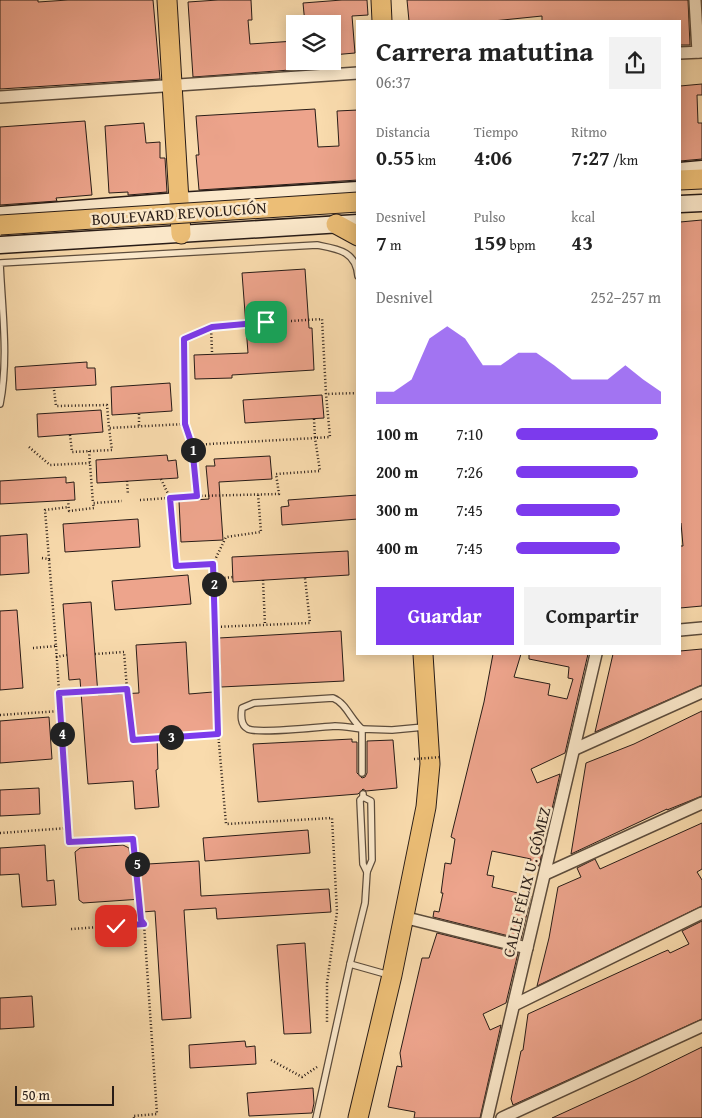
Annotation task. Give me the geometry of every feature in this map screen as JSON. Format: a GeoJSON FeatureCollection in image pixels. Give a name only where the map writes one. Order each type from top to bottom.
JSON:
{"type":"FeatureCollection","features":[{"type":"Feature","properties":{"kind":"main road"},"geometry":{"type":"LineString","coordinates":[[166,0],[181,234]]}},
{"type":"Feature","properties":{"kind":"main road"},"geometry":{"type":"LineString","coordinates":[[381,0],[382,20]]}},
{"type":"Feature","properties":{"kind":"main road"},"geometry":{"type":"LineString","coordinates":[[681,171],[702,170]]}},
{"type":"Feature","properties":{"kind":"main road"},"geometry":{"type":"LineString","coordinates":[[681,180],[702,179]]}},
{"type":"Feature","properties":{"kind":"main road"},"geometry":{"type":"LineString","coordinates":[[681,190],[702,188]]}},
{"type":"Feature","properties":{"kind":"main road"},"geometry":{"type":"LineString","coordinates":[[0,215],[179,200],[356,190]]}},
{"type":"Feature","properties":{"kind":"main road","name":"BOULEVARD REVOLUCIÓN"},"geometry":{"type":"LineString","coordinates":[[0,225],[356,202]]}},
{"type":"Feature","properties":{"kind":"main road"},"geometry":{"type":"LineString","coordinates":[[681,204],[702,203]]}},
{"type":"Feature","properties":{"kind":"main road","name":"BOULEVARD REVOLUCIÓN"},"geometry":{"type":"LineString","coordinates":[[0,234],[356,211]]}},
{"type":"Feature","properties":{"kind":"main road","name":"BOULEVARD REVOLUCIÓN"},"geometry":{"type":"LineString","coordinates":[[0,245],[356,223]]}},
{"type":"Feature","properties":{"kind":"main road"},"geometry":{"type":"LineString","coordinates":[[336,224],[356,235]]}},
{"type":"Feature","properties":{"kind":"main road"},"geometry":{"type":"LineString","coordinates":[[358,1118],[392,975],[426,807],[430,764],[423,655]]}},
{"type":"Feature","properties":{"kind":"street"},"geometry":{"type":"LineString","coordinates":[[681,53],[700,52],[695,0]]}},
{"type":"Feature","properties":{"kind":"street"},"geometry":{"type":"LineString","coordinates":[[0,97],[356,73]]}},
{"type":"Feature","properties":{"kind":"street"},"geometry":{"type":"LineString","coordinates":[[681,630],[702,628]]}},
{"type":"Feature","properties":{"kind":"street","name":"CALLE FÉLIX U. GÓMEZ"},"geometry":{"type":"LineString","coordinates":[[487,1118],[596,655]]}},
{"type":"Feature","properties":{"kind":"street"},"geometry":{"type":"LineString","coordinates":[[575,749],[702,692]]}},
{"type":"Feature","properties":{"kind":"street"},"geometry":{"type":"LineString","coordinates":[[544,874],[702,803]]}},
{"type":"Feature","properties":{"kind":"street"},"geometry":{"type":"LineString","coordinates":[[514,1005],[702,913]]}},
{"type":"Feature","properties":{"kind":"street"},"geometry":{"type":"LineString","coordinates":[[403,917],[527,948]]}},
{"type":"Feature","properties":{"kind":"street"},"geometry":{"type":"LineString","coordinates":[[502,1118],[702,1026]]}},
{"type":"Feature","properties":{"kind":"lane"},"geometry":{"type":"LineString","coordinates":[[0,404],[4,376],[4,317],[1,306],[0,263],[317,245],[335,249],[349,255],[356,264]]}},
{"type":"Feature","properties":{"kind":"lane"},"geometry":{"type":"LineString","coordinates":[[362,773],[362,729],[355,723],[338,700],[333,698],[254,703],[242,708],[240,716],[243,725],[248,729],[268,730],[337,726],[362,729],[392,730],[428,726]]}},
{"type":"Feature","properties":{"kind":"lane"},"geometry":{"type":"LineString","coordinates":[[316,1118],[365,903],[367,872],[372,860],[371,801],[363,796],[360,800],[363,864],[367,872]]}},
{"type":"Feature","properties":{"kind":"lane"},"geometry":{"type":"LineString","coordinates":[[350,964],[392,975]]}},
{"type":"Feature","properties":{"kind":"path"},"geometry":{"type":"LineString","coordinates":[[192,445],[330,438],[322,319],[291,321]]}},
{"type":"Feature","properties":{"kind":"path"},"geometry":{"type":"LineString","coordinates":[[197,496],[192,445],[185,424],[184,339],[212,327],[266,322]]}},
{"type":"Feature","properties":{"kind":"path"},"geometry":{"type":"LineString","coordinates":[[212,327],[212,352]]}},
{"type":"Feature","properties":{"kind":"path"},"geometry":{"type":"LineString","coordinates":[[54,390],[56,406],[107,405],[112,450],[72,452],[70,435]]}},
{"type":"Feature","properties":{"kind":"path"},"geometry":{"type":"LineString","coordinates":[[326,394],[356,393]]}},
{"type":"Feature","properties":{"kind":"path"},"geometry":{"type":"LineString","coordinates":[[139,414],[139,427]]}},
{"type":"Feature","properties":{"kind":"path"},"geometry":{"type":"LineString","coordinates":[[140,500],[197,496],[279,494],[276,474],[320,471],[314,419]]}},
{"type":"Feature","properties":{"kind":"path"},"geometry":{"type":"LineString","coordinates":[[109,428],[185,424]]}},
{"type":"Feature","properties":{"kind":"path"},"geometry":{"type":"LineString","coordinates":[[30,447],[50,464],[90,463]]}},
{"type":"Feature","properties":{"kind":"path"},"geometry":{"type":"LineString","coordinates":[[68,500],[69,511],[94,508],[89,452]]}},
{"type":"Feature","properties":{"kind":"path"},"geometry":{"type":"LineString","coordinates":[[161,479],[170,498],[176,566],[213,564]]}},
{"type":"Feature","properties":{"kind":"path"},"geometry":{"type":"LineString","coordinates":[[127,481],[128,495]]}},
{"type":"Feature","properties":{"kind":"path"},"geometry":{"type":"LineString","coordinates":[[258,494],[261,532],[226,537],[213,564],[218,734],[226,824],[332,818],[337,912],[327,983],[327,1022]]}},
{"type":"Feature","properties":{"kind":"path"},"geometry":{"type":"LineString","coordinates":[[93,503],[122,501]]}},
{"type":"Feature","properties":{"kind":"path"},"geometry":{"type":"LineString","coordinates":[[69,508],[45,510],[69,842],[133,839],[141,920],[144,924],[157,1114],[134,1116],[134,1118]]}},
{"type":"Feature","properties":{"kind":"path"},"geometry":{"type":"LineString","coordinates":[[42,558],[49,559]]}},
{"type":"Feature","properties":{"kind":"path"},"geometry":{"type":"LineString","coordinates":[[214,578],[233,577]]}},
{"type":"Feature","properties":{"kind":"path"},"geometry":{"type":"LineString","coordinates":[[214,627],[310,623],[305,578]]}},
{"type":"Feature","properties":{"kind":"path"},"geometry":{"type":"LineString","coordinates":[[263,580],[265,625]]}},
{"type":"Feature","properties":{"kind":"path"},"geometry":{"type":"LineString","coordinates":[[33,648],[56,646]]}},
{"type":"Feature","properties":{"kind":"path"},"geometry":{"type":"LineString","coordinates":[[95,654],[124,652],[133,740],[218,734]]}},
{"type":"Feature","properties":{"kind":"path"},"geometry":{"type":"LineString","coordinates":[[56,657],[67,655]]}},
{"type":"Feature","properties":{"kind":"path"},"geometry":{"type":"LineString","coordinates":[[59,693],[127,689]]}},
{"type":"Feature","properties":{"kind":"path"},"geometry":{"type":"LineString","coordinates":[[0,715],[60,711]]}},
{"type":"Feature","properties":{"kind":"path"},"geometry":{"type":"LineString","coordinates":[[414,760],[441,757]]}},
{"type":"Feature","properties":{"kind":"path"},"geometry":{"type":"LineString","coordinates":[[0,833],[69,828]]}},
{"type":"Feature","properties":{"kind":"path"},"geometry":{"type":"LineString","coordinates":[[71,929],[144,924]]}},
{"type":"Feature","properties":{"kind":"path"},"geometry":{"type":"LineString","coordinates":[[271,1060],[302,1077],[318,1067]]}},
{"type":"Feature","properties":{"kind":"building"},"geometry":{"type":"Polygon","coordinates":[[[0,0],[38,0],[38,2],[153,0],[160,79],[0,89],[0,0]]]}},
{"type":"Feature","properties":{"kind":"building"},"geometry":{"type":"Polygon","coordinates":[[[251,0],[252,20],[248,20],[250,44],[286,42],[286,70],[290,70],[193,77],[188,2],[251,0]]]}},
{"type":"Feature","properties":{"kind":"building"},"geometry":{"type":"Polygon","coordinates":[[[367,0],[368,15],[352,16],[355,53],[341,54],[341,15],[304,15],[303,3],[367,0]]]}},
{"type":"Feature","properties":{"kind":"building"},"geometry":{"type":"Polygon","coordinates":[[[407,0],[688,0],[690,45],[681,45],[681,20],[542,20],[542,16],[503,20],[409,20],[407,0]]]}},
{"type":"Feature","properties":{"kind":"building"},"geometry":{"type":"Polygon","coordinates":[[[702,84],[702,95],[697,95],[698,123],[702,123],[702,159],[681,161],[681,86],[702,84]]]}},
{"type":"Feature","properties":{"kind":"building"},"geometry":{"type":"Polygon","coordinates":[[[315,109],[318,147],[339,146],[337,111],[356,110],[356,180],[199,190],[196,155],[199,155],[196,116],[315,109]]]}},
{"type":"Feature","properties":{"kind":"building"},"geometry":{"type":"Polygon","coordinates":[[[85,121],[92,195],[56,198],[57,201],[0,205],[0,127],[85,121]]]}},
{"type":"Feature","properties":{"kind":"building"},"geometry":{"type":"Polygon","coordinates":[[[144,123],[146,143],[160,142],[160,158],[165,158],[167,192],[128,195],[128,192],[109,193],[105,126],[144,123]]]}},
{"type":"Feature","properties":{"kind":"building"},"geometry":{"type":"Polygon","coordinates":[[[702,220],[702,606],[681,608],[681,546],[683,546],[681,523],[681,222],[702,220]]]}},
{"type":"Feature","properties":{"kind":"building"},"geometry":{"type":"Polygon","coordinates":[[[305,269],[309,328],[312,328],[314,370],[232,375],[232,378],[195,379],[194,355],[248,353],[242,273],[305,269]]]}},
{"type":"Feature","properties":{"kind":"building"},"geometry":{"type":"Polygon","coordinates":[[[87,362],[87,368],[95,368],[96,385],[16,390],[15,367],[87,362]]]}},
{"type":"Feature","properties":{"kind":"building"},"geometry":{"type":"Polygon","coordinates":[[[170,383],[172,411],[112,415],[111,387],[170,383]]]}},
{"type":"Feature","properties":{"kind":"building"},"geometry":{"type":"Polygon","coordinates":[[[322,395],[324,418],[245,423],[243,400],[322,395]]]}},
{"type":"Feature","properties":{"kind":"building"},"geometry":{"type":"Polygon","coordinates":[[[101,410],[103,432],[38,437],[37,414],[101,410]]]}},
{"type":"Feature","properties":{"kind":"building"},"geometry":{"type":"Polygon","coordinates":[[[167,455],[168,461],[176,460],[178,478],[97,483],[96,460],[167,455]]]}},
{"type":"Feature","properties":{"kind":"building"},"geometry":{"type":"Polygon","coordinates":[[[270,456],[272,479],[219,482],[223,540],[181,542],[179,501],[209,499],[206,466],[215,466],[214,459],[270,456]]]}},
{"type":"Feature","properties":{"kind":"building"},"geometry":{"type":"Polygon","coordinates":[[[66,477],[66,483],[74,482],[75,500],[0,504],[0,481],[66,477]]]}},
{"type":"Feature","properties":{"kind":"building"},"geometry":{"type":"Polygon","coordinates":[[[356,495],[356,519],[282,525],[281,507],[289,506],[288,500],[356,495]]]}},
{"type":"Feature","properties":{"kind":"building"},"geometry":{"type":"Polygon","coordinates":[[[138,519],[140,547],[65,552],[63,524],[138,519]]]}},
{"type":"Feature","properties":{"kind":"building"},"geometry":{"type":"Polygon","coordinates":[[[27,534],[29,573],[0,575],[0,536],[27,534]]]}},
{"type":"Feature","properties":{"kind":"building"},"geometry":{"type":"Polygon","coordinates":[[[348,551],[349,575],[233,582],[232,557],[348,551]]]}},
{"type":"Feature","properties":{"kind":"building"},"geometry":{"type":"Polygon","coordinates":[[[188,575],[191,604],[115,610],[112,581],[188,575]]]}},
{"type":"Feature","properties":{"kind":"building"},"geometry":{"type":"Polygon","coordinates":[[[91,602],[98,695],[139,693],[136,645],[186,642],[189,694],[213,692],[216,732],[157,736],[158,769],[156,770],[159,807],[135,809],[133,781],[88,784],[80,679],[69,680],[63,604],[91,602]]]}},
{"type":"Feature","properties":{"kind":"building"},"geometry":{"type":"Polygon","coordinates":[[[17,610],[23,688],[0,690],[0,611],[17,610]]]}},
{"type":"Feature","properties":{"kind":"building"},"geometry":{"type":"Polygon","coordinates":[[[341,631],[344,681],[221,687],[219,638],[341,631]]]}},
{"type":"Feature","properties":{"kind":"building"},"geometry":{"type":"Polygon","coordinates":[[[702,649],[702,685],[595,732],[613,655],[681,655],[681,651],[702,649]]]}},
{"type":"Feature","properties":{"kind":"building"},"geometry":{"type":"Polygon","coordinates":[[[493,655],[521,655],[514,677],[550,684],[548,695],[567,699],[573,679],[568,678],[569,667],[529,659],[529,655],[588,655],[565,753],[531,769],[537,783],[560,774],[539,866],[530,864],[531,859],[492,851],[487,875],[494,876],[492,887],[531,896],[521,939],[433,917],[434,911],[439,912],[443,893],[441,893],[445,863],[451,864],[455,839],[451,837],[484,702],[493,655]]]}},
{"type":"Feature","properties":{"kind":"building"},"geometry":{"type":"Polygon","coordinates":[[[702,711],[702,796],[667,809],[571,854],[586,763],[634,744],[702,711]]]}},
{"type":"Feature","properties":{"kind":"building"},"geometry":{"type":"Polygon","coordinates":[[[49,717],[52,759],[0,763],[0,721],[49,717]]]}},
{"type":"Feature","properties":{"kind":"building"},"geometry":{"type":"Polygon","coordinates":[[[352,739],[352,742],[357,742],[357,773],[362,778],[367,773],[367,741],[393,740],[397,788],[366,791],[363,789],[358,794],[258,802],[253,744],[352,739]]]}},
{"type":"Feature","properties":{"kind":"building"},"geometry":{"type":"Polygon","coordinates":[[[39,788],[40,814],[0,816],[0,790],[39,788]]]}},
{"type":"Feature","properties":{"kind":"building"},"geometry":{"type":"Polygon","coordinates":[[[702,823],[702,869],[697,872],[702,880],[702,906],[537,986],[549,938],[558,887],[581,877],[577,868],[595,859],[600,869],[702,823]]]}},
{"type":"Feature","properties":{"kind":"building"},"geometry":{"type":"Polygon","coordinates":[[[308,830],[310,853],[205,861],[203,838],[308,830]]]}},
{"type":"Feature","properties":{"kind":"building"},"geometry":{"type":"Polygon","coordinates":[[[45,845],[47,881],[54,880],[56,905],[22,907],[19,874],[0,875],[0,848],[45,845]]]}},
{"type":"Feature","properties":{"kind":"building"},"geometry":{"type":"Polygon","coordinates":[[[123,845],[129,848],[131,865],[199,861],[201,896],[329,889],[331,912],[217,919],[216,908],[184,910],[191,1018],[162,1020],[155,911],[142,912],[142,899],[83,903],[79,900],[75,852],[80,848],[123,845]]]}},
{"type":"Feature","properties":{"kind":"building"},"geometry":{"type":"Polygon","coordinates":[[[702,921],[702,1019],[513,1105],[511,1099],[521,1051],[523,1050],[528,1014],[661,953],[668,950],[670,953],[689,944],[682,931],[702,921]]]}},
{"type":"Feature","properties":{"kind":"building"},"geometry":{"type":"Polygon","coordinates":[[[437,933],[518,953],[506,1003],[483,1014],[490,1030],[501,1025],[480,1118],[414,1118],[415,1112],[388,1107],[397,1066],[402,1067],[400,1053],[422,958],[429,958],[437,933]]]}},
{"type":"Feature","properties":{"kind":"building"},"geometry":{"type":"Polygon","coordinates":[[[305,943],[311,1033],[284,1034],[277,945],[305,943]]]}},
{"type":"Feature","properties":{"kind":"building"},"geometry":{"type":"Polygon","coordinates":[[[32,996],[34,1027],[0,1029],[0,998],[32,996]]]}},
{"type":"Feature","properties":{"kind":"building"},"geometry":{"type":"Polygon","coordinates":[[[245,1041],[246,1047],[255,1046],[256,1064],[190,1068],[189,1045],[245,1041]]]}},
{"type":"Feature","properties":{"kind":"building"},"geometry":{"type":"Polygon","coordinates":[[[702,1047],[702,1118],[552,1118],[635,1080],[702,1047]]]}},
{"type":"Feature","properties":{"kind":"building"},"geometry":{"type":"Polygon","coordinates":[[[313,1088],[314,1103],[312,1113],[249,1116],[247,1093],[313,1088]]]}},
{"type":"Feature","properties":{"kind":"route"},"geometry":{"type":"LineString","coordinates":[[116,926],[144,924],[141,920],[137,863],[133,839],[69,842],[59,693],[127,689],[133,740],[218,734],[213,564],[176,566],[170,498],[197,496],[192,445],[185,424],[184,339],[212,327],[266,322]]}}]}
